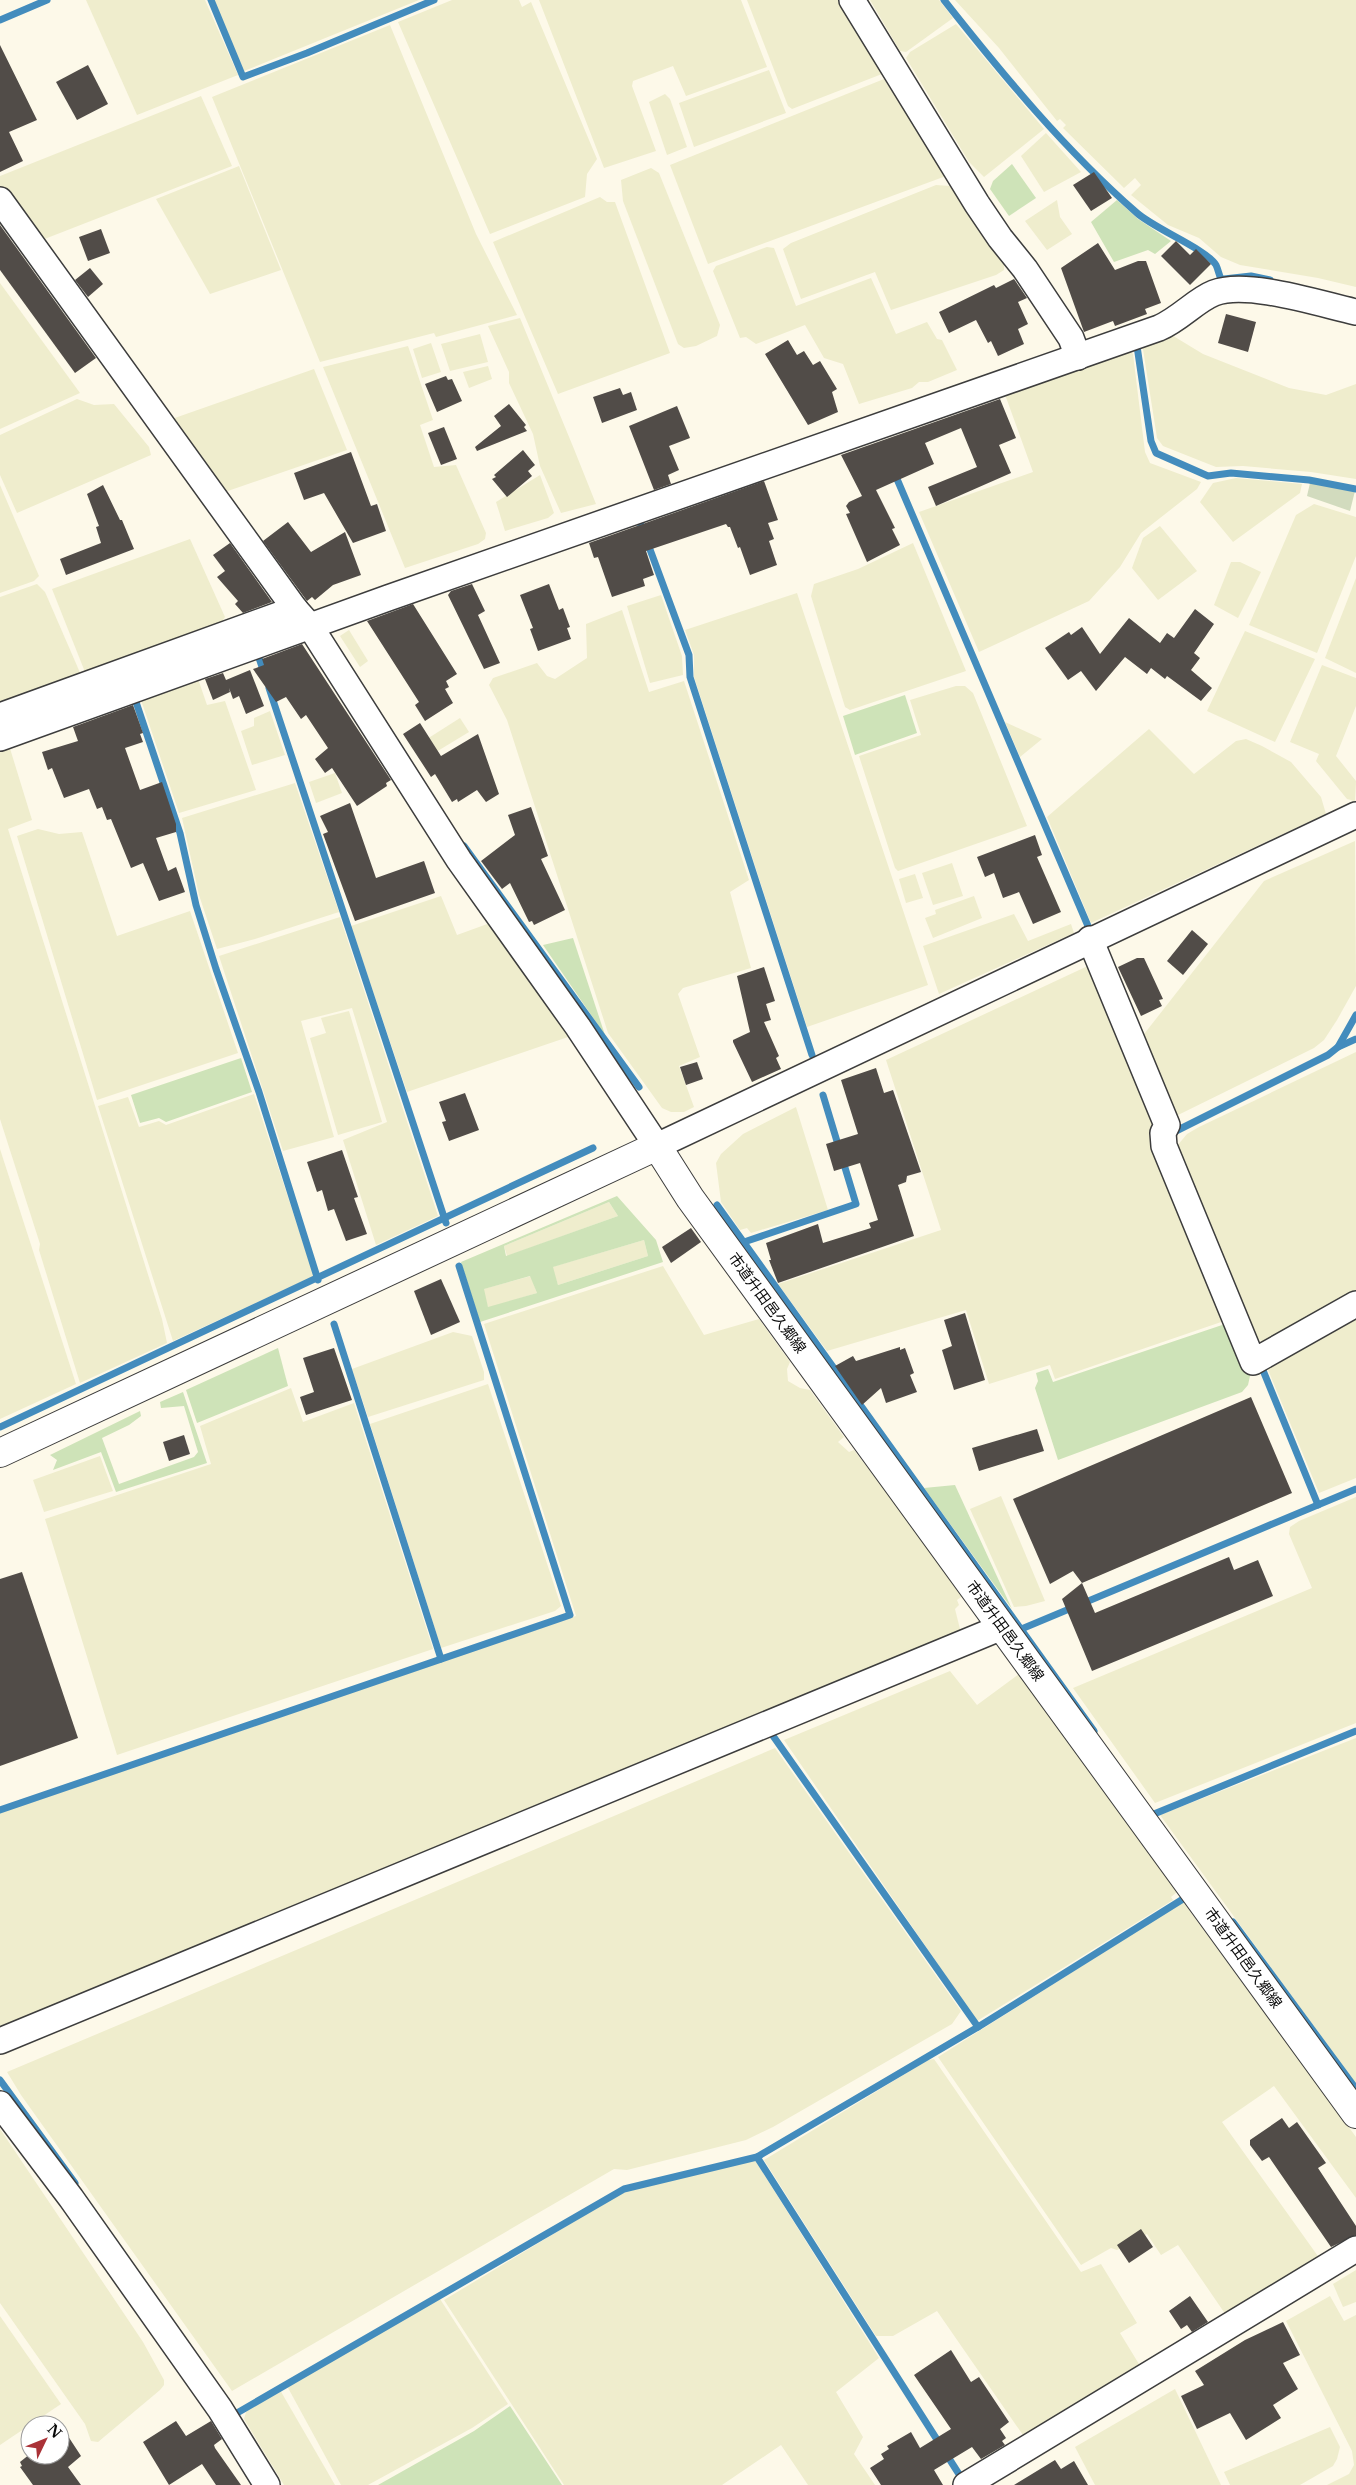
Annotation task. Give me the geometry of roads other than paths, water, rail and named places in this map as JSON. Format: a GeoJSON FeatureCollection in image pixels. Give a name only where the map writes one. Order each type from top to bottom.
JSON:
{"type":"FeatureCollection","features":[{"type":"Feature","properties":{"kind":"street"},"geometry":{"type":"LineString","coordinates":[[852,0],[977,204],[1000,238],[1025,269],[1075,349]]}},
{"type":"Feature","properties":{"kind":"street"},"geometry":{"type":"LineString","coordinates":[[0,200],[302,618],[459,860],[578,1027],[657,1146]]}},
{"type":"Feature","properties":{"kind":"street"},"geometry":{"type":"LineString","coordinates":[[0,716],[302,618],[1075,349],[1175,321],[1212,294],[1226,289],[1249,288],[1356,312]]}},
{"type":"Feature","properties":{"kind":"street"},"geometry":{"type":"LineString","coordinates":[[0,738],[302,618]]}},
{"type":"Feature","properties":{"kind":"street"},"geometry":{"type":"LineString","coordinates":[[0,1453],[657,1146],[1090,939],[1356,815]]}},
{"type":"Feature","properties":{"kind":"street"},"geometry":{"type":"LineString","coordinates":[[1090,939],[1167,1125],[1163,1133],[1164,1146],[1253,1362],[1356,1304]]}},
{"type":"Feature","properties":{"kind":"street","name":"市道升田邑久郷線"},"geometry":{"type":"LineString","coordinates":[[657,1146],[690,1198],[1356,2114]]}},
{"type":"Feature","properties":{"kind":"street"},"geometry":{"type":"LineString","coordinates":[[0,2041],[1006,1632]]}},
{"type":"Feature","properties":{"kind":"street"},"geometry":{"type":"LineString","coordinates":[[0,2104],[71,2198],[220,2409],[266,2482]]}},
{"type":"Feature","properties":{"kind":"street"},"geometry":{"type":"LineString","coordinates":[[967,2484],[1356,2249]]}},
{"type":"Feature","properties":{"kind":"waterway"},"geometry":{"type":"LineString","coordinates":[[0,20],[47,0]]}},
{"type":"Feature","properties":{"kind":"waterway"},"geometry":{"type":"LineString","coordinates":[[211,0],[243,77],[307,53],[434,0]]}},
{"type":"Feature","properties":{"kind":"waterway"},"geometry":{"type":"LineString","coordinates":[[944,0],[1012,84],[1085,164],[1137,213],[1202,252],[1216,265],[1221,279]]}},
{"type":"Feature","properties":{"kind":"waterway"},"geometry":{"type":"LineString","coordinates":[[1224,279],[1251,276],[1270,280]]}},
{"type":"Feature","properties":{"kind":"waterway"},"geometry":{"type":"LineString","coordinates":[[1137,346],[1151,441],[1156,453],[1208,476],[1231,473],[1309,480],[1356,489]]}},
{"type":"Feature","properties":{"kind":"waterway"},"geometry":{"type":"LineString","coordinates":[[894,472],[1088,926]]}},
{"type":"Feature","properties":{"kind":"waterway"},"geometry":{"type":"LineString","coordinates":[[638,517],[689,655],[690,677],[812,1055]]}},
{"type":"Feature","properties":{"kind":"waterway"},"geometry":{"type":"LineString","coordinates":[[257,652],[264,673]]}},
{"type":"Feature","properties":{"kind":"waterway"},"geometry":{"type":"LineString","coordinates":[[269,688],[446,1223]]}},
{"type":"Feature","properties":{"kind":"waterway"},"geometry":{"type":"LineString","coordinates":[[134,696],[180,833],[196,905],[216,969],[259,1092],[318,1280]]}},
{"type":"Feature","properties":{"kind":"waterway"},"geometry":{"type":"LineString","coordinates":[[464,846],[639,1087]]}},
{"type":"Feature","properties":{"kind":"waterway"},"geometry":{"type":"LineString","coordinates":[[1172,1133],[1328,1055],[1338,1047],[1356,1015]]}},
{"type":"Feature","properties":{"kind":"waterway"},"geometry":{"type":"LineString","coordinates":[[1338,1047],[1356,1039]]}},
{"type":"Feature","properties":{"kind":"waterway"},"geometry":{"type":"LineString","coordinates":[[823,1095],[839,1148]]}},
{"type":"Feature","properties":{"kind":"waterway"},"geometry":{"type":"LineString","coordinates":[[0,1427],[593,1148]]}},
{"type":"Feature","properties":{"kind":"waterway"},"geometry":{"type":"LineString","coordinates":[[744,1242],[856,1204],[843,1161]]}},
{"type":"Feature","properties":{"kind":"waterway"},"geometry":{"type":"LineString","coordinates":[[717,1205],[1094,1731]]}},
{"type":"Feature","properties":{"kind":"waterway"},"geometry":{"type":"LineString","coordinates":[[0,1810],[570,1615],[459,1266]]}},
{"type":"Feature","properties":{"kind":"waterway"},"geometry":{"type":"LineString","coordinates":[[334,1324],[441,1659]]}},
{"type":"Feature","properties":{"kind":"waterway"},"geometry":{"type":"LineString","coordinates":[[1260,1363],[1318,1505]]}},
{"type":"Feature","properties":{"kind":"waterway"},"geometry":{"type":"LineString","coordinates":[[1012,1633],[1356,1489]]}},
{"type":"Feature","properties":{"kind":"waterway"},"geometry":{"type":"LineString","coordinates":[[1154,1814],[1356,1731]]}},
{"type":"Feature","properties":{"kind":"waterway"},"geometry":{"type":"LineString","coordinates":[[237,2413],[624,2189],[757,2157],[978,2027],[771,1733]]}},
{"type":"Feature","properties":{"kind":"waterway"},"geometry":{"type":"LineString","coordinates":[[978,2027],[1183,1899]]}},
{"type":"Feature","properties":{"kind":"waterway"},"geometry":{"type":"LineString","coordinates":[[1233,1922],[1356,2089]]}},
{"type":"Feature","properties":{"kind":"waterway"},"geometry":{"type":"LineString","coordinates":[[0,2080],[75,2183]]}},
{"type":"Feature","properties":{"kind":"waterway"},"geometry":{"type":"LineString","coordinates":[[757,2157],[964,2482]]}}]}
